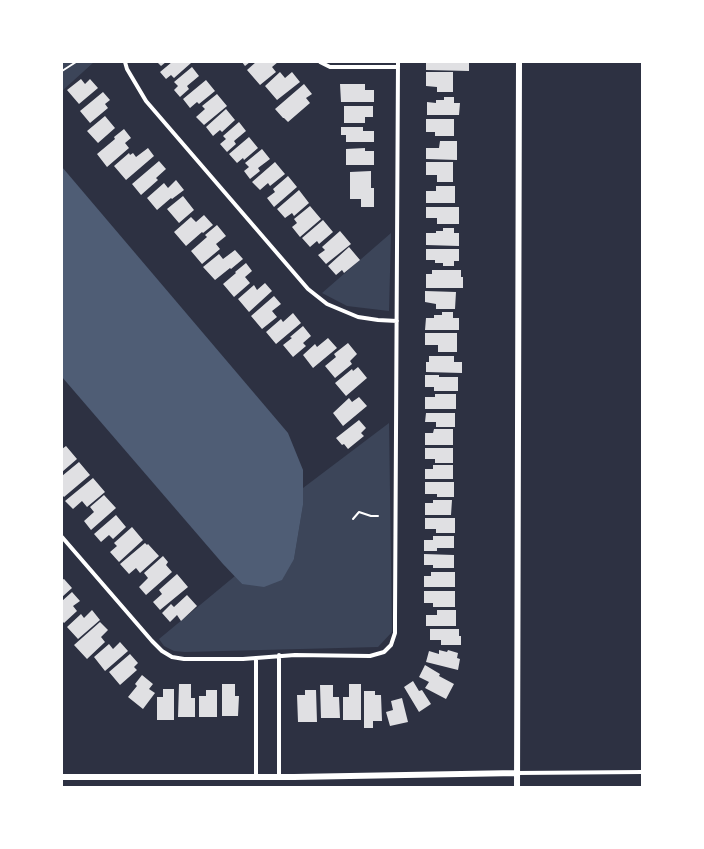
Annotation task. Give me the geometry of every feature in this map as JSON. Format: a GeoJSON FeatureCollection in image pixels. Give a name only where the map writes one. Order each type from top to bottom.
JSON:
{"type":"FeatureCollection","features":[{"type":"Feature","properties":{"kind":"street"},"geometry":{"type":"LineString","coordinates":[[124,62],[146,101],[308,289],[326,304],[358,317],[397,321]]}},
{"type":"Feature","properties":{"kind":"street"},"geometry":{"type":"LineString","coordinates":[[62,537],[152,641],[162,651],[172,657],[184,659],[256,658],[295,655],[370,656],[384,652],[391,645],[394,633],[395,617],[398,64],[330,67],[320,62]]}},
{"type":"Feature","properties":{"kind":"street"},"geometry":{"type":"LineString","coordinates":[[517,787],[519,62]]}},
{"type":"Feature","properties":{"kind":"street"},"geometry":{"type":"LineString","coordinates":[[279,656],[279,776]]}},
{"type":"Feature","properties":{"kind":"street"},"geometry":{"type":"LineString","coordinates":[[256,658],[256,776]]}},
{"type":"Feature","properties":{"kind":"street"},"geometry":{"type":"LineString","coordinates":[[62,777],[642,772]]}},
{"type":"Feature","properties":{"kind":"path"},"geometry":{"type":"LineString","coordinates":[[62,70],[76,62]]}},
{"type":"Feature","properties":{"kind":"path"},"geometry":{"type":"LineString","coordinates":[[353,519],[359,512],[371,516],[378,516]]}},
{"type":"Feature","properties":{"kind":"shaded area"},"geometry":{"type":"Polygon","coordinates":[[[62,62],[94,62],[62,91],[62,62]]]}},
{"type":"Feature","properties":{"kind":"shaded area"},"geometry":{"type":"Polygon","coordinates":[[[331,62],[393,62],[393,63],[332,63],[331,62]]]}},
{"type":"Feature","properties":{"kind":"shaded area"},"geometry":{"type":"Polygon","coordinates":[[[62,167],[288,433],[303,470],[303,505],[294,559],[282,580],[264,587],[242,584],[223,564],[62,377],[62,167]]]}},
{"type":"Feature","properties":{"kind":"shaded area"},"geometry":{"type":"Polygon","coordinates":[[[391,233],[389,311],[347,306],[322,293],[391,233]]]}},
{"type":"Feature","properties":{"kind":"shaded area"},"geometry":{"type":"Polygon","coordinates":[[[389,423],[392,632],[378,647],[185,652],[174,651],[164,646],[159,639],[235,576],[242,584],[294,559],[303,505],[303,488],[389,423]]]}},
{"type":"Feature","properties":{"kind":"building"},"geometry":{"type":"Polygon","coordinates":[[[157,62],[166,62],[161,66],[157,62]]]}},
{"type":"Feature","properties":{"kind":"building"},"geometry":{"type":"Polygon","coordinates":[[[172,62],[191,63],[174,78],[171,75],[166,79],[160,72],[172,62]]]}},
{"type":"Feature","properties":{"kind":"building"},"geometry":{"type":"Polygon","coordinates":[[[242,62],[250,62],[245,66],[242,62]]]}},
{"type":"Feature","properties":{"kind":"building"},"geometry":{"type":"Polygon","coordinates":[[[256,62],[278,62],[272,67],[276,72],[260,85],[247,70],[256,62]]]}},
{"type":"Feature","properties":{"kind":"building"},"geometry":{"type":"Polygon","coordinates":[[[426,62],[469,62],[469,71],[426,70],[426,62]]]}},
{"type":"Feature","properties":{"kind":"building"},"geometry":{"type":"Polygon","coordinates":[[[192,67],[199,76],[187,86],[189,89],[180,97],[174,90],[178,86],[174,82],[192,67]]]}},
{"type":"Feature","properties":{"kind":"building"},"geometry":{"type":"Polygon","coordinates":[[[280,72],[285,78],[292,72],[300,82],[277,100],[265,86],[280,72]]]}},
{"type":"Feature","properties":{"kind":"building"},"geometry":{"type":"Polygon","coordinates":[[[426,72],[453,72],[453,92],[437,92],[437,87],[426,86],[426,72]]]}},
{"type":"Feature","properties":{"kind":"building"},"geometry":{"type":"Polygon","coordinates":[[[81,79],[85,84],[90,79],[98,88],[79,104],[67,90],[81,79]]]}},
{"type":"Feature","properties":{"kind":"building"},"geometry":{"type":"Polygon","coordinates":[[[206,80],[215,91],[199,104],[197,102],[190,108],[183,99],[206,80]]]}},
{"type":"Feature","properties":{"kind":"building"},"geometry":{"type":"Polygon","coordinates":[[[304,84],[312,94],[306,98],[310,103],[288,122],[275,109],[304,84]]]}},
{"type":"Feature","properties":{"kind":"building"},"geometry":{"type":"Polygon","coordinates":[[[340,84],[365,84],[365,90],[374,90],[374,102],[341,102],[340,84]]]}},
{"type":"Feature","properties":{"kind":"building"},"geometry":{"type":"Polygon","coordinates":[[[103,92],[110,100],[105,104],[108,108],[90,123],[80,111],[103,92]]]}},
{"type":"Feature","properties":{"kind":"building"},"geometry":{"type":"Polygon","coordinates":[[[217,94],[227,106],[204,125],[196,117],[205,109],[202,106],[217,94]]]}},
{"type":"Feature","properties":{"kind":"building"},"geometry":{"type":"Polygon","coordinates":[[[444,97],[454,97],[454,103],[460,103],[459,115],[427,115],[427,102],[436,103],[436,100],[444,100],[444,97]]]}},
{"type":"Feature","properties":{"kind":"building"},"geometry":{"type":"Polygon","coordinates":[[[344,106],[373,106],[373,117],[365,117],[365,123],[344,123],[344,106]]]}},
{"type":"Feature","properties":{"kind":"building"},"geometry":{"type":"Polygon","coordinates":[[[226,109],[235,120],[222,132],[220,130],[213,136],[206,127],[226,109]]]}},
{"type":"Feature","properties":{"kind":"building"},"geometry":{"type":"Polygon","coordinates":[[[105,116],[115,128],[98,143],[87,131],[105,116]]]}},
{"type":"Feature","properties":{"kind":"building"},"geometry":{"type":"Polygon","coordinates":[[[426,119],[454,119],[454,136],[435,136],[435,132],[426,132],[426,119]]]}},
{"type":"Feature","properties":{"kind":"building"},"geometry":{"type":"Polygon","coordinates":[[[239,122],[246,131],[234,141],[236,144],[227,152],[220,144],[226,139],[223,136],[239,122]]]}},
{"type":"Feature","properties":{"kind":"building"},"geometry":{"type":"Polygon","coordinates":[[[341,127],[363,127],[363,131],[374,131],[374,142],[346,142],[346,135],[341,135],[341,127]]]}},
{"type":"Feature","properties":{"kind":"building"},"geometry":{"type":"Polygon","coordinates":[[[124,129],[131,138],[125,143],[129,148],[107,167],[97,154],[115,139],[114,137],[124,129]]]}},
{"type":"Feature","properties":{"kind":"building"},"geometry":{"type":"Polygon","coordinates":[[[249,137],[258,148],[244,160],[243,158],[237,163],[229,154],[249,137]]]}},
{"type":"Feature","properties":{"kind":"building"},"geometry":{"type":"Polygon","coordinates":[[[440,141],[457,141],[457,160],[426,159],[426,148],[439,148],[440,141]]]}},
{"type":"Feature","properties":{"kind":"building"},"geometry":{"type":"Polygon","coordinates":[[[148,148],[154,156],[126,180],[114,166],[129,153],[130,155],[133,153],[136,157],[148,148]]]}},
{"type":"Feature","properties":{"kind":"building"},"geometry":{"type":"Polygon","coordinates":[[[365,148],[365,151],[374,151],[374,165],[346,165],[346,149],[365,148]]]}},
{"type":"Feature","properties":{"kind":"building"},"geometry":{"type":"Polygon","coordinates":[[[262,149],[270,159],[258,168],[260,171],[250,179],[244,171],[249,167],[245,163],[262,149]]]}},
{"type":"Feature","properties":{"kind":"building"},"geometry":{"type":"Polygon","coordinates":[[[159,161],[166,169],[156,178],[158,180],[141,195],[132,184],[159,161]]]}},
{"type":"Feature","properties":{"kind":"building"},"geometry":{"type":"Polygon","coordinates":[[[275,162],[285,174],[270,186],[268,183],[260,190],[252,182],[275,162]]]}},
{"type":"Feature","properties":{"kind":"building"},"geometry":{"type":"Polygon","coordinates":[[[426,162],[453,162],[453,182],[437,182],[437,175],[426,175],[426,162]]]}},
{"type":"Feature","properties":{"kind":"building"},"geometry":{"type":"Polygon","coordinates":[[[371,171],[371,188],[374,188],[374,207],[361,207],[361,199],[350,199],[350,172],[371,171]]]}},
{"type":"Feature","properties":{"kind":"building"},"geometry":{"type":"Polygon","coordinates":[[[288,176],[297,187],[274,207],[267,198],[275,192],[273,189],[288,176]]]}},
{"type":"Feature","properties":{"kind":"building"},"geometry":{"type":"Polygon","coordinates":[[[176,180],[184,190],[172,199],[171,198],[157,210],[147,198],[164,183],[168,188],[176,180]]]}},
{"type":"Feature","properties":{"kind":"building"},"geometry":{"type":"Polygon","coordinates":[[[436,186],[455,186],[455,203],[426,203],[426,191],[436,191],[436,186]]]}},
{"type":"Feature","properties":{"kind":"building"},"geometry":{"type":"Polygon","coordinates":[[[299,190],[309,203],[294,216],[292,213],[285,218],[277,209],[299,190]]]}},
{"type":"Feature","properties":{"kind":"building"},"geometry":{"type":"Polygon","coordinates":[[[183,196],[194,210],[179,223],[167,209],[183,196]]]}},
{"type":"Feature","properties":{"kind":"building"},"geometry":{"type":"Polygon","coordinates":[[[310,206],[321,219],[300,237],[292,227],[297,223],[294,219],[310,206]]]}},
{"type":"Feature","properties":{"kind":"building"},"geometry":{"type":"Polygon","coordinates":[[[426,207],[459,207],[459,224],[437,224],[437,218],[426,218],[426,207]]]}},
{"type":"Feature","properties":{"kind":"building"},"geometry":{"type":"Polygon","coordinates":[[[204,215],[213,225],[203,233],[202,232],[186,246],[174,232],[191,217],[196,222],[204,215]]]}},
{"type":"Feature","properties":{"kind":"building"},"geometry":{"type":"Polygon","coordinates":[[[323,220],[333,232],[319,244],[317,241],[310,247],[302,238],[323,220]]]}},
{"type":"Feature","properties":{"kind":"building"},"geometry":{"type":"Polygon","coordinates":[[[217,225],[226,236],[216,244],[220,249],[202,264],[191,251],[207,237],[205,235],[217,225]]]}},
{"type":"Feature","properties":{"kind":"building"},"geometry":{"type":"Polygon","coordinates":[[[443,228],[454,228],[454,233],[459,233],[459,246],[426,245],[426,233],[443,231],[443,228]]]}},
{"type":"Feature","properties":{"kind":"building"},"geometry":{"type":"Polygon","coordinates":[[[340,231],[351,244],[326,264],[318,255],[325,250],[322,247],[340,231]]]}},
{"type":"Feature","properties":{"kind":"building"},"geometry":{"type":"Polygon","coordinates":[[[349,247],[360,260],[344,273],[342,270],[336,275],[328,266],[349,247]]]}},
{"type":"Feature","properties":{"kind":"building"},"geometry":{"type":"Polygon","coordinates":[[[426,249],[459,249],[459,261],[454,261],[454,266],[443,266],[443,263],[435,263],[435,260],[426,260],[426,249]]]}},
{"type":"Feature","properties":{"kind":"building"},"geometry":{"type":"Polygon","coordinates":[[[235,250],[243,259],[215,280],[203,267],[219,254],[223,259],[235,250]]]}},
{"type":"Feature","properties":{"kind":"building"},"geometry":{"type":"Polygon","coordinates":[[[246,263],[252,271],[245,277],[250,283],[234,297],[223,284],[246,263]]]}},
{"type":"Feature","properties":{"kind":"building"},"geometry":{"type":"Polygon","coordinates":[[[432,270],[461,270],[461,277],[463,277],[463,288],[426,288],[426,274],[432,274],[432,270]]]}},
{"type":"Feature","properties":{"kind":"building"},"geometry":{"type":"Polygon","coordinates":[[[265,283],[272,291],[249,312],[238,299],[254,285],[257,290],[265,283]]]}},
{"type":"Feature","properties":{"kind":"building"},"geometry":{"type":"Polygon","coordinates":[[[425,291],[456,292],[455,309],[436,309],[436,304],[425,302],[425,291]]]}},
{"type":"Feature","properties":{"kind":"building"},"geometry":{"type":"Polygon","coordinates":[[[274,296],[281,304],[272,311],[277,317],[262,329],[251,316],[274,296]]]}},
{"type":"Feature","properties":{"kind":"building"},"geometry":{"type":"Polygon","coordinates":[[[442,312],[453,312],[453,318],[459,318],[459,330],[425,330],[426,318],[434,318],[434,315],[442,315],[442,312]]]}},
{"type":"Feature","properties":{"kind":"building"},"geometry":{"type":"Polygon","coordinates":[[[293,313],[301,323],[276,344],[266,332],[281,319],[283,322],[293,313]]]}},
{"type":"Feature","properties":{"kind":"building"},"geometry":{"type":"Polygon","coordinates":[[[303,326],[311,336],[303,343],[306,346],[293,357],[283,345],[303,326]]]}},
{"type":"Feature","properties":{"kind":"building"},"geometry":{"type":"Polygon","coordinates":[[[425,333],[457,333],[457,352],[438,352],[438,345],[425,345],[425,333]]]}},
{"type":"Feature","properties":{"kind":"building"},"geometry":{"type":"Polygon","coordinates":[[[328,338],[337,348],[313,368],[303,355],[315,344],[317,347],[328,338]]]}},
{"type":"Feature","properties":{"kind":"building"},"geometry":{"type":"Polygon","coordinates":[[[348,343],[357,354],[350,361],[352,364],[335,378],[325,366],[336,357],[334,354],[348,343]]]}},
{"type":"Feature","properties":{"kind":"building"},"geometry":{"type":"Polygon","coordinates":[[[429,356],[454,356],[454,362],[462,362],[462,373],[426,372],[426,362],[429,362],[429,356]]]}},
{"type":"Feature","properties":{"kind":"building"},"geometry":{"type":"Polygon","coordinates":[[[358,367],[367,378],[346,396],[335,383],[352,369],[353,371],[358,367]]]}},
{"type":"Feature","properties":{"kind":"building"},"geometry":{"type":"Polygon","coordinates":[[[425,375],[458,377],[458,391],[434,391],[434,387],[425,387],[425,375]]]}},
{"type":"Feature","properties":{"kind":"building"},"geometry":{"type":"Polygon","coordinates":[[[435,394],[456,394],[456,409],[425,409],[425,397],[435,397],[435,394]]]}},
{"type":"Feature","properties":{"kind":"building"},"geometry":{"type":"Polygon","coordinates":[[[359,397],[367,406],[343,426],[333,413],[349,398],[352,402],[359,397]]]}},
{"type":"Feature","properties":{"kind":"building"},"geometry":{"type":"Polygon","coordinates":[[[426,413],[455,413],[455,427],[436,427],[436,422],[425,422],[426,413]]]}},
{"type":"Feature","properties":{"kind":"building"},"geometry":{"type":"Polygon","coordinates":[[[359,420],[366,428],[361,433],[364,436],[348,449],[336,438],[359,420]]]}},
{"type":"Feature","properties":{"kind":"building"},"geometry":{"type":"Polygon","coordinates":[[[434,429],[453,429],[453,445],[425,445],[425,433],[433,433],[434,429]]]}},
{"type":"Feature","properties":{"kind":"building"},"geometry":{"type":"Polygon","coordinates":[[[66,446],[77,459],[62,472],[62,449],[66,446]]]}},
{"type":"Feature","properties":{"kind":"building"},"geometry":{"type":"Polygon","coordinates":[[[425,448],[453,448],[453,463],[435,463],[435,459],[425,459],[425,448]]]}},
{"type":"Feature","properties":{"kind":"building"},"geometry":{"type":"Polygon","coordinates":[[[79,462],[90,475],[64,497],[62,495],[62,476],[79,462]]]}},
{"type":"Feature","properties":{"kind":"building"},"geometry":{"type":"Polygon","coordinates":[[[433,465],[453,465],[453,479],[425,479],[425,469],[433,469],[433,465]]]}},
{"type":"Feature","properties":{"kind":"building"},"geometry":{"type":"Polygon","coordinates":[[[93,478],[105,492],[87,507],[82,501],[73,509],[65,501],[93,478]]]}},
{"type":"Feature","properties":{"kind":"building"},"geometry":{"type":"Polygon","coordinates":[[[425,482],[454,482],[454,497],[437,497],[437,494],[425,494],[425,482]]]}},
{"type":"Feature","properties":{"kind":"building"},"geometry":{"type":"Polygon","coordinates":[[[104,495],[116,508],[91,530],[84,521],[94,512],[90,507],[104,495]]]}},
{"type":"Feature","properties":{"kind":"building"},"geometry":{"type":"Polygon","coordinates":[[[433,500],[452,500],[451,515],[425,515],[425,503],[433,503],[433,500]]]}},
{"type":"Feature","properties":{"kind":"building"},"geometry":{"type":"Polygon","coordinates":[[[116,515],[126,527],[113,539],[109,535],[101,542],[94,534],[116,515]]]}},
{"type":"Feature","properties":{"kind":"building"},"geometry":{"type":"Polygon","coordinates":[[[425,518],[455,518],[455,533],[436,533],[436,529],[425,529],[425,518]]]}},
{"type":"Feature","properties":{"kind":"building"},"geometry":{"type":"Polygon","coordinates":[[[132,527],[143,540],[119,562],[110,552],[117,546],[114,543],[132,527]]]}},
{"type":"Feature","properties":{"kind":"building"},"geometry":{"type":"Polygon","coordinates":[[[433,536],[454,536],[454,548],[437,548],[437,551],[424,551],[424,540],[433,540],[433,536]]]}},
{"type":"Feature","properties":{"kind":"building"},"geometry":{"type":"Polygon","coordinates":[[[145,543],[147,545],[148,544],[159,556],[140,573],[136,568],[129,574],[120,564],[145,543]]]}},
{"type":"Feature","properties":{"kind":"building"},"geometry":{"type":"Polygon","coordinates":[[[424,554],[454,555],[454,568],[433,568],[433,565],[424,565],[424,554]]]}},
{"type":"Feature","properties":{"kind":"building"},"geometry":{"type":"Polygon","coordinates":[[[163,556],[168,562],[166,565],[172,572],[146,595],[139,587],[148,578],[144,573],[163,556]]]}},
{"type":"Feature","properties":{"kind":"building"},"geometry":{"type":"Polygon","coordinates":[[[431,572],[455,572],[455,587],[424,587],[424,576],[431,576],[431,572]]]}},
{"type":"Feature","properties":{"kind":"building"},"geometry":{"type":"Polygon","coordinates":[[[177,574],[188,587],[160,610],[153,602],[162,594],[159,590],[177,574]]]}},
{"type":"Feature","properties":{"kind":"building"},"geometry":{"type":"Polygon","coordinates":[[[64,579],[72,588],[62,597],[62,580],[64,579]]]}},
{"type":"Feature","properties":{"kind":"building"},"geometry":{"type":"Polygon","coordinates":[[[424,591],[455,591],[455,607],[433,607],[433,603],[424,603],[424,591]]]}},
{"type":"Feature","properties":{"kind":"building"},"geometry":{"type":"Polygon","coordinates":[[[72,592],[80,601],[73,606],[77,611],[64,623],[62,621],[62,601],[72,592]]]}},
{"type":"Feature","properties":{"kind":"building"},"geometry":{"type":"Polygon","coordinates":[[[187,595],[197,606],[181,621],[177,615],[170,622],[162,613],[171,604],[174,607],[187,595]]]}},
{"type":"Feature","properties":{"kind":"building"},"geometry":{"type":"Polygon","coordinates":[[[92,610],[100,620],[78,639],[67,627],[81,614],[84,618],[92,610]]]}},
{"type":"Feature","properties":{"kind":"building"},"geometry":{"type":"Polygon","coordinates":[[[437,610],[456,610],[456,626],[426,626],[426,615],[437,615],[437,610]]]}},
{"type":"Feature","properties":{"kind":"building"},"geometry":{"type":"Polygon","coordinates":[[[100,622],[108,630],[101,637],[105,642],[87,659],[74,645],[100,622]]]}},
{"type":"Feature","properties":{"kind":"building"},"geometry":{"type":"Polygon","coordinates":[[[430,629],[459,629],[461,645],[441,645],[441,640],[430,640],[430,629]]]}},
{"type":"Feature","properties":{"kind":"building"},"geometry":{"type":"Polygon","coordinates":[[[120,642],[128,651],[105,671],[94,657],[109,644],[113,649],[120,642]]]}},
{"type":"Feature","properties":{"kind":"building"},"geometry":{"type":"Polygon","coordinates":[[[439,650],[447,652],[448,650],[458,653],[457,658],[460,659],[458,670],[426,662],[429,651],[439,654],[439,650]]]}},
{"type":"Feature","properties":{"kind":"building"},"geometry":{"type":"Polygon","coordinates":[[[130,654],[138,663],[134,667],[137,670],[120,685],[109,672],[130,654]]]}},
{"type":"Feature","properties":{"kind":"building"},"geometry":{"type":"Polygon","coordinates":[[[425,665],[440,674],[439,676],[454,684],[446,699],[425,688],[429,682],[419,677],[425,665]]]}},
{"type":"Feature","properties":{"kind":"building"},"geometry":{"type":"Polygon","coordinates":[[[142,675],[153,684],[149,689],[155,693],[143,709],[128,697],[137,686],[135,684],[142,675]]]}},
{"type":"Feature","properties":{"kind":"building"},"geometry":{"type":"Polygon","coordinates":[[[413,681],[419,691],[422,690],[431,704],[419,712],[404,687],[413,681]]]}},
{"type":"Feature","properties":{"kind":"building"},"geometry":{"type":"Polygon","coordinates":[[[179,684],[191,684],[191,698],[195,698],[195,717],[178,717],[179,684]]]}},
{"type":"Feature","properties":{"kind":"building"},"geometry":{"type":"Polygon","coordinates":[[[222,684],[235,684],[235,696],[239,696],[238,716],[222,716],[222,684]]]}},
{"type":"Feature","properties":{"kind":"building"},"geometry":{"type":"Polygon","coordinates":[[[349,684],[361,684],[361,720],[343,720],[343,697],[349,697],[349,684]]]}},
{"type":"Feature","properties":{"kind":"building"},"geometry":{"type":"Polygon","coordinates":[[[320,685],[333,685],[333,697],[339,697],[340,718],[321,718],[320,685]]]}},
{"type":"Feature","properties":{"kind":"building"},"geometry":{"type":"Polygon","coordinates":[[[163,689],[174,689],[174,720],[157,720],[157,697],[163,697],[163,689]]]}},
{"type":"Feature","properties":{"kind":"building"},"geometry":{"type":"Polygon","coordinates":[[[206,690],[217,690],[217,717],[199,717],[199,696],[206,696],[206,690]]]}},
{"type":"Feature","properties":{"kind":"building"},"geometry":{"type":"Polygon","coordinates":[[[305,690],[316,690],[317,722],[298,722],[297,695],[305,695],[305,690]]]}},
{"type":"Feature","properties":{"kind":"building"},"geometry":{"type":"Polygon","coordinates":[[[364,691],[375,691],[375,695],[381,695],[382,721],[373,721],[373,728],[364,728],[364,691]]]}},
{"type":"Feature","properties":{"kind":"building"},"geometry":{"type":"Polygon","coordinates":[[[402,698],[408,722],[390,726],[386,712],[393,710],[391,701],[402,698]]]}}]}
